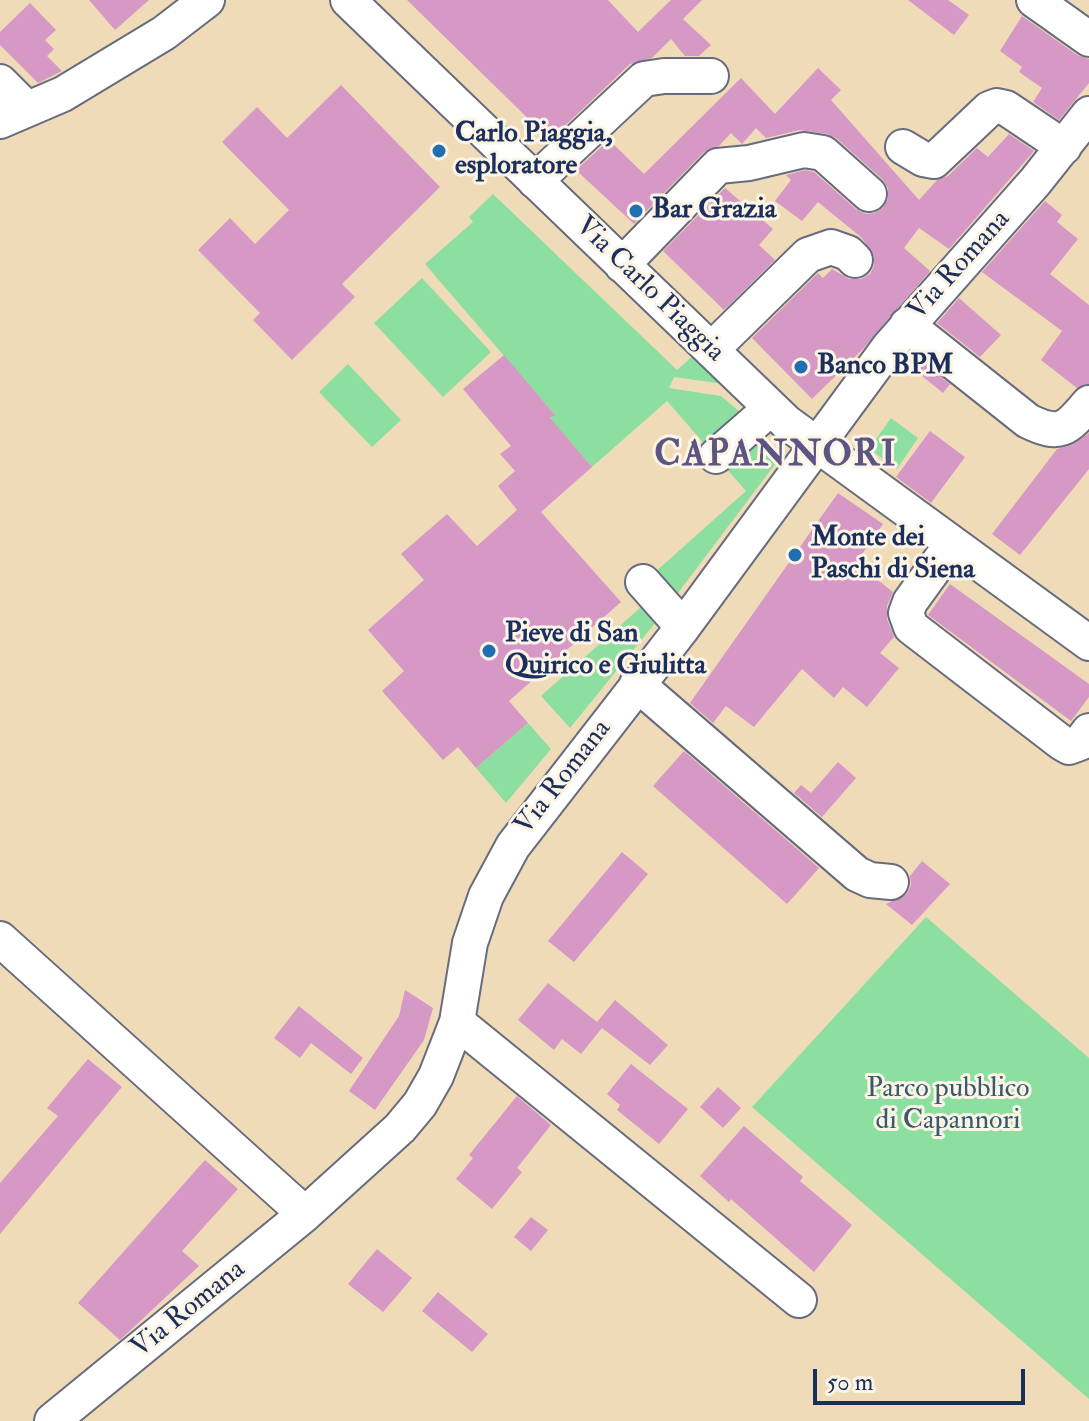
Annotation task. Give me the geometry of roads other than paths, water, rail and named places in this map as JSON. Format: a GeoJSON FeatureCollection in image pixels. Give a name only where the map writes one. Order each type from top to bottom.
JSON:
{"type":"FeatureCollection","features":[{"type":"Feature","properties":{"kind":"street"},"geometry":{"type":"LineString","coordinates":[[0,82],[13,115],[63,94],[164,33],[207,0]]}},
{"type":"Feature","properties":{"kind":"street","name":"Via Carlo Piaggia"},"geometry":{"type":"LineString","coordinates":[[348,0],[771,408],[814,445],[1089,643]]}},
{"type":"Feature","properties":{"kind":"street"},"geometry":{"type":"LineString","coordinates":[[1034,0],[1089,39]]}},
{"type":"Feature","properties":{"kind":"street"},"geometry":{"type":"LineString","coordinates":[[535,181],[644,79],[711,76]]}},
{"type":"Feature","properties":{"kind":"street"},"geometry":{"type":"LineString","coordinates":[[903,147],[923,159],[934,161],[989,109],[997,106],[1006,108],[1064,147]]}},
{"type":"Feature","properties":{"kind":"street","name":"Via Romana"},"geometry":{"type":"LineString","coordinates":[[52,1421],[305,1214],[400,1128],[420,1104],[436,1076],[457,1022],[470,943],[486,896],[513,846],[683,627],[814,445],[907,325],[1064,147],[1089,114]]}},
{"type":"Feature","properties":{"kind":"street"},"geometry":{"type":"LineString","coordinates":[[622,265],[718,166],[749,163],[804,150],[823,153],[869,194]]}},
{"type":"Feature","properties":{"kind":"street"},"geometry":{"type":"LineString","coordinates":[[711,350],[808,255],[831,247],[848,253],[855,260]]}},
{"type":"Feature","properties":{"kind":"street"},"geometry":{"type":"LineString","coordinates":[[907,325],[1028,421],[1048,431],[1066,427],[1089,403]]}},
{"type":"Feature","properties":{"kind":"street"},"geometry":{"type":"LineString","coordinates":[[716,456],[771,408]]}},
{"type":"Feature","properties":{"kind":"street"},"geometry":{"type":"LineString","coordinates":[[952,544],[910,602],[906,613],[911,627],[1062,743],[1069,747],[1080,743],[1089,731]]}},
{"type":"Feature","properties":{"kind":"street"},"geometry":{"type":"LineString","coordinates":[[643,582],[683,627]]}},
{"type":"Feature","properties":{"kind":"street"},"geometry":{"type":"LineString","coordinates":[[637,684],[857,874],[870,880],[891,882]]}},
{"type":"Feature","properties":{"kind":"street"},"geometry":{"type":"LineString","coordinates":[[0,939],[305,1214]]}},
{"type":"Feature","properties":{"kind":"street"},"geometry":{"type":"LineString","coordinates":[[457,1022],[799,1300]]}},
{"type":"Feature","properties":{"kind":"place","name":"Carlo Piaggia, esploratore"},"geometry":{"type":"Point","coordinates":[439,151]}},
{"type":"Feature","properties":{"kind":"place","name":"Bar Grazia"},"geometry":{"type":"Point","coordinates":[636,211]}},
{"type":"Feature","properties":{"kind":"place","name":"Banco BPM"},"geometry":{"type":"Point","coordinates":[801,367]}},
{"type":"Feature","properties":{"kind":"place","name":"Monte dei Paschi di Siena"},"geometry":{"type":"Point","coordinates":[795,555]}},
{"type":"Feature","properties":{"kind":"place","name":"Pieve di San Quirico e Giulitta"},"geometry":{"type":"Point","coordinates":[489,651]}},
{"type":"Feature","properties":{"kind":"district","name":"CAPANNORI"},"geometry":{"type":"Point","coordinates":[776,457]}},
{"type":"Feature","properties":{"kind":"park label","name":"Parco pubblico di Capannori"},"geometry":{"type":"Point","coordinates":[948,1106]}}]}
